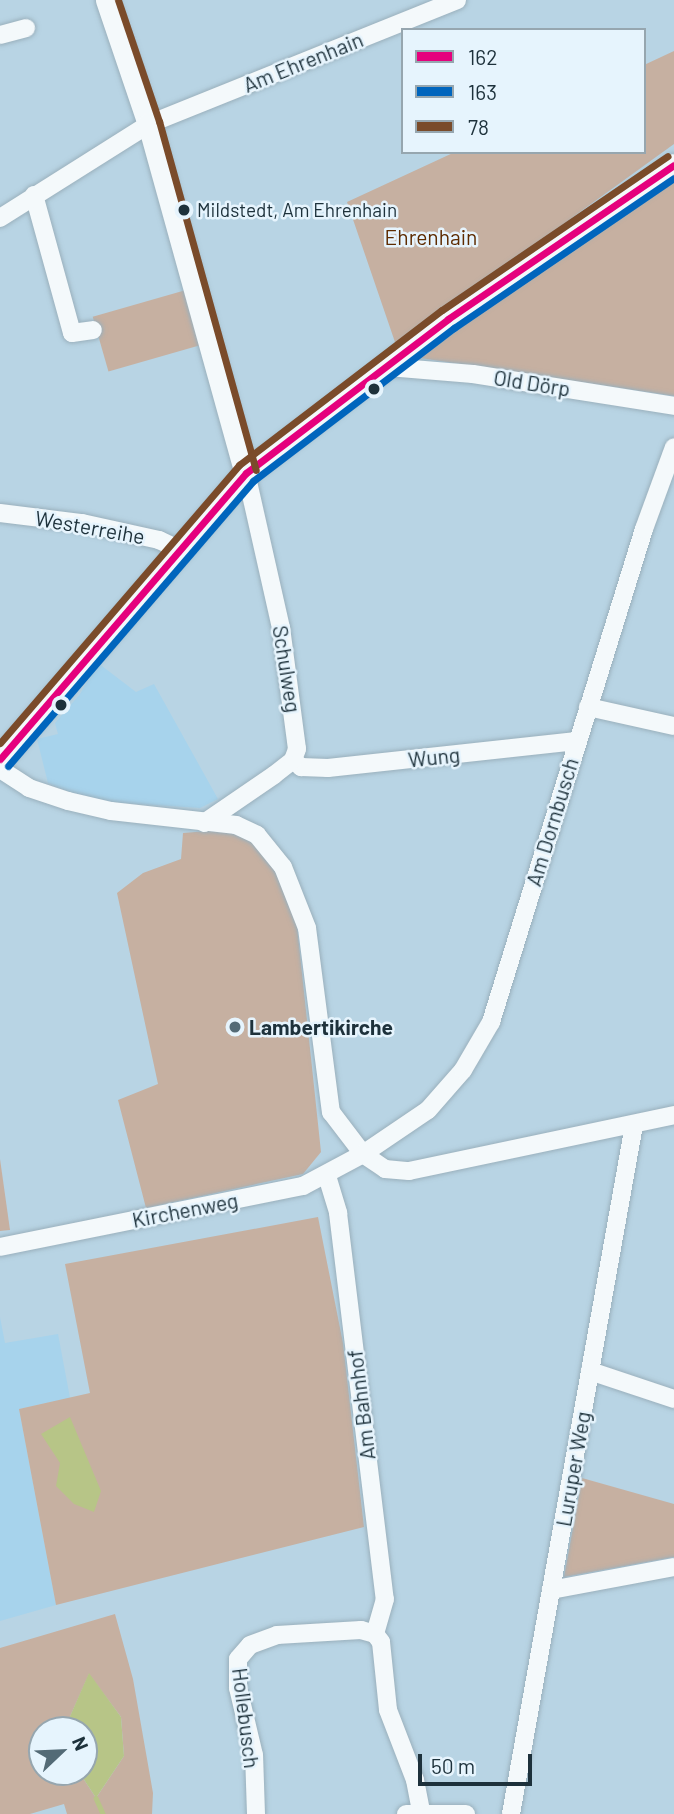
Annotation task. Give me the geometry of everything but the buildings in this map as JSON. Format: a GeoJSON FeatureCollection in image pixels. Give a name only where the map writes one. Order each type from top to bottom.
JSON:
{"type":"FeatureCollection","features":[{"type":"Feature","properties":{"kind":"street"},"geometry":{"type":"LineString","coordinates":[[107,0],[149,124],[246,473]]}},
{"type":"Feature","properties":{"kind":"street","name":"Am Ehrenhain"},"geometry":{"type":"LineString","coordinates":[[0,218],[149,124],[457,0]]}},
{"type":"Feature","properties":{"kind":"street"},"geometry":{"type":"LineString","coordinates":[[0,36],[26,28]]}},
{"type":"Feature","properties":{"kind":"street"},"geometry":{"type":"LineString","coordinates":[[0,759],[246,473],[448,319],[674,165]]}},
{"type":"Feature","properties":{"kind":"street"},"geometry":{"type":"LineString","coordinates":[[34,195],[72,333],[93,330]]}},
{"type":"Feature","properties":{"kind":"street","name":"Old Dörp"},"geometry":{"type":"LineString","coordinates":[[388,367],[474,374],[674,406]]}},
{"type":"Feature","properties":{"kind":"street","name":"Am Dornbusch"},"geometry":{"type":"LineString","coordinates":[[363,1154],[428,1110],[463,1070],[491,1022],[577,741],[674,447]]}},
{"type":"Feature","properties":{"kind":"street","name":"Schulweg"},"geometry":{"type":"LineString","coordinates":[[246,473],[281,628],[295,724],[293,760]]}},
{"type":"Feature","properties":{"kind":"street","name":"Westerreihe"},"geometry":{"type":"LineString","coordinates":[[0,513],[95,526],[159,540],[178,549]]}},
{"type":"Feature","properties":{"kind":"street"},"geometry":{"type":"LineString","coordinates":[[588,707],[674,726]]}},
{"type":"Feature","properties":{"kind":"street","name":"Wung"},"geometry":{"type":"LineString","coordinates":[[293,760],[301,767],[328,768],[577,741]]}},
{"type":"Feature","properties":{"kind":"street"},"geometry":{"type":"LineString","coordinates":[[204,822],[293,760]]}},
{"type":"Feature","properties":{"kind":"street"},"geometry":{"type":"LineString","coordinates":[[0,769],[29,788],[68,801],[111,811],[236,825],[257,835],[283,867],[298,895],[307,928],[326,1094],[341,1127],[363,1154],[385,1169],[409,1171],[674,1115]]}},
{"type":"Feature","properties":{"kind":"street","name":"Luruper Weg"},"geometry":{"type":"LineString","coordinates":[[512,1814],[634,1125]]}},
{"type":"Feature","properties":{"kind":"street","name":"Kirchenweg"},"geometry":{"type":"LineString","coordinates":[[0,1247],[303,1186],[327,1176],[363,1154]]}},
{"type":"Feature","properties":{"kind":"street","name":"Am Bahnhof"},"geometry":{"type":"LineString","coordinates":[[327,1176],[338,1213],[385,1599],[376,1634]]}},
{"type":"Feature","properties":{"kind":"street"},"geometry":{"type":"LineString","coordinates":[[590,1371],[674,1399]]}},
{"type":"Feature","properties":{"kind":"street"},"geometry":{"type":"LineString","coordinates":[[551,1590],[674,1567]]}},
{"type":"Feature","properties":{"kind":"street","name":"Hollebusch"},"geometry":{"type":"LineString","coordinates":[[256,1814],[254,1755],[238,1688],[238,1659],[250,1645],[277,1635],[361,1630],[376,1634]]}},
{"type":"Feature","properties":{"kind":"street"},"geometry":{"type":"LineString","coordinates":[[376,1634],[384,1657],[388,1710],[415,1780],[413,1813],[466,1814]]}},
{"type":"Feature","properties":{"kind":"shaded area"},"geometry":{"type":"Polygon","coordinates":[[[98,663],[136,692],[154,684],[218,799],[200,808],[91,801],[48,783],[37,739],[58,734],[55,723],[80,694],[98,663]]]}},
{"type":"Feature","properties":{"kind":"shaded area"},"geometry":{"type":"Polygon","coordinates":[[[0,1317],[5,1343],[58,1334],[70,1398],[19,1409],[56,1605],[0,1621],[0,1317]]]}},
{"type":"Feature","properties":{"kind":"shaded area"},"geometry":{"type":"Polygon","coordinates":[[[70,1417],[101,1491],[94,1512],[74,1504],[56,1486],[60,1463],[41,1434],[70,1417]]]}},
{"type":"Feature","properties":{"kind":"shaded area"},"geometry":{"type":"Polygon","coordinates":[[[89,1673],[121,1717],[124,1756],[96,1798],[88,1786],[98,1786],[98,1716],[70,1716],[89,1673]]]}},
{"type":"Feature","properties":{"kind":"green space","name":"Ehrenhain"},"geometry":{"type":"Polygon","coordinates":[[[674,51],[674,144],[396,345],[347,202],[451,154],[646,154],[646,64],[674,51]]]}},
{"type":"Feature","properties":{"kind":"green space"},"geometry":{"type":"Polygon","coordinates":[[[674,171],[674,396],[420,358],[674,171]]]}},
{"type":"Feature","properties":{"kind":"green space"},"geometry":{"type":"Polygon","coordinates":[[[186,290],[202,345],[108,372],[93,317],[186,290]]]}},
{"type":"Feature","properties":{"kind":"green space"},"geometry":{"type":"Polygon","coordinates":[[[233,829],[261,845],[295,907],[321,1152],[303,1174],[146,1208],[118,1100],[158,1084],[117,893],[143,873],[181,859],[183,833],[233,829]]]}},
{"type":"Feature","properties":{"kind":"green space"},"geometry":{"type":"Polygon","coordinates":[[[0,1159],[10,1230],[0,1231],[0,1159]]]}},
{"type":"Feature","properties":{"kind":"green space"},"geometry":{"type":"Polygon","coordinates":[[[318,1217],[343,1343],[364,1527],[56,1605],[19,1409],[90,1393],[65,1264],[318,1217]]]}},
{"type":"Feature","properties":{"kind":"green space"},"geometry":{"type":"Polygon","coordinates":[[[582,1478],[674,1504],[674,1557],[564,1577],[582,1478]]]}},
{"type":"Feature","properties":{"kind":"green space"},"geometry":{"type":"Polygon","coordinates":[[[115,1614],[133,1679],[153,1793],[152,1814],[67,1814],[64,1804],[30,1814],[0,1814],[0,1648],[115,1614]]]}},
{"type":"Feature","properties":{"kind":"waterway"},"geometry":{"type":"LineString","coordinates":[[96,1798],[103,1814]]}},
{"type":"Feature","properties":{"kind":"transit line","name":"78"},"geometry":{"type":"LineString","coordinates":[[118,0],[159,121],[256,470]]}},
{"type":"Feature","properties":{"kind":"transit line","name":"78"},"geometry":{"type":"LineString","coordinates":[[0,743],[239,465],[442,310],[668,156]]}},
{"type":"Feature","properties":{"kind":"transit line","name":"162"},"geometry":{"type":"LineString","coordinates":[[0,759],[246,473],[448,319],[674,165]]}},
{"type":"Feature","properties":{"kind":"transit line","name":"163"},"geometry":{"type":"LineString","coordinates":[[8,766],[253,481],[454,328],[674,178]]}},
{"type":"Feature","properties":{"kind":"place","name":"Mildstedt, Am Ehrenhain"},"geometry":{"type":"Point","coordinates":[184,210]}},
{"type":"Feature","properties":{"kind":"place","name":"Lambertikirche"},"geometry":{"type":"Point","coordinates":[235,1027]}}]}
